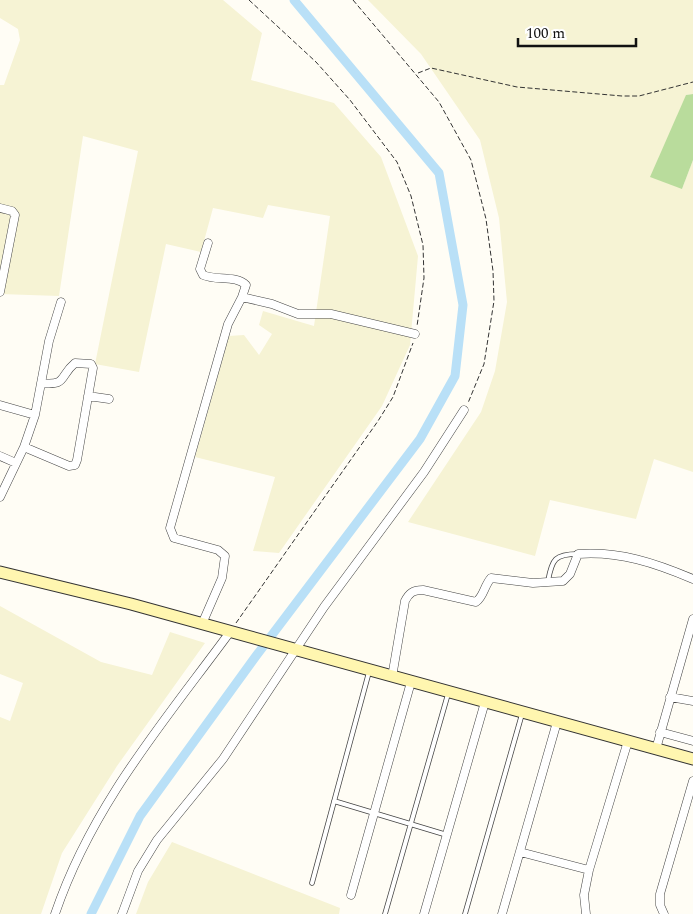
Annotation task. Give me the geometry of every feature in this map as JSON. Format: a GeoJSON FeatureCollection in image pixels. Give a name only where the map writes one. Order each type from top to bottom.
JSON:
{"type":"FeatureCollection","features":[{"type":"Feature","properties":{"kind":"street"},"geometry":{"type":"LineString","coordinates":[[0,208],[12,211],[15,215],[0,292]]}},
{"type":"Feature","properties":{"kind":"street"},"geometry":{"type":"LineString","coordinates":[[202,624],[222,578],[225,556],[218,550],[174,538],[170,528],[228,324],[246,285],[239,280],[213,279],[203,275],[200,269],[208,243]]}},
{"type":"Feature","properties":{"kind":"street"},"geometry":{"type":"LineString","coordinates":[[242,297],[272,304],[298,314],[331,314],[415,334]]}},
{"type":"Feature","properties":{"kind":"street"},"geometry":{"type":"LineString","coordinates":[[0,497],[24,447],[35,415],[49,341],[61,302]]}},
{"type":"Feature","properties":{"kind":"street"},"geometry":{"type":"LineString","coordinates":[[24,447],[67,465],[75,465],[93,368],[91,364],[75,363],[62,382],[56,384],[41,383]]}},
{"type":"Feature","properties":{"kind":"street"},"geometry":{"type":"LineString","coordinates":[[88,396],[109,399]]}},
{"type":"Feature","properties":{"kind":"street"},"geometry":{"type":"LineString","coordinates":[[0,405],[35,415]]}},
{"type":"Feature","properties":{"kind":"street"},"geometry":{"type":"LineString","coordinates":[[122,914],[138,871],[157,840],[223,759],[324,607],[424,472],[464,410]]}},
{"type":"Feature","properties":{"kind":"street"},"geometry":{"type":"LineString","coordinates":[[0,456],[16,463]]}},
{"type":"Feature","properties":{"kind":"street"},"geometry":{"type":"LineString","coordinates":[[392,676],[405,601],[410,592],[423,590],[476,602],[481,598],[484,586],[491,578],[533,583],[568,579],[578,554],[605,553],[636,558],[693,579]]}},
{"type":"Feature","properties":{"kind":"street"},"geometry":{"type":"LineString","coordinates":[[0,572],[57,585],[202,624],[693,759]]}},
{"type":"Feature","properties":{"kind":"street"},"geometry":{"type":"LineString","coordinates":[[656,749],[693,618]]}},
{"type":"Feature","properties":{"kind":"street"},"geometry":{"type":"LineString","coordinates":[[55,914],[76,859],[112,792],[230,632]]}},
{"type":"Feature","properties":{"kind":"street"},"geometry":{"type":"LineString","coordinates":[[351,895],[410,682]]}},
{"type":"Feature","properties":{"kind":"street"},"geometry":{"type":"LineString","coordinates":[[670,697],[693,701]]}},
{"type":"Feature","properties":{"kind":"street"},"geometry":{"type":"LineString","coordinates":[[424,914],[485,702]]}},
{"type":"Feature","properties":{"kind":"street"},"geometry":{"type":"LineString","coordinates":[[502,914],[557,722]]}},
{"type":"Feature","properties":{"kind":"street"},"geometry":{"type":"LineString","coordinates":[[660,732],[693,741]]}},
{"type":"Feature","properties":{"kind":"street"},"geometry":{"type":"LineString","coordinates":[[586,914],[584,895],[589,870],[628,741]]}},
{"type":"Feature","properties":{"kind":"street"},"geometry":{"type":"LineString","coordinates":[[664,914],[660,905],[660,894],[693,781]]}},
{"type":"Feature","properties":{"kind":"street"},"geometry":{"type":"LineString","coordinates":[[520,852],[589,870]]}},
{"type":"Feature","properties":{"kind":"lane"},"geometry":{"type":"LineString","coordinates":[[548,580],[550,569],[556,558],[566,554],[578,554]]}},
{"type":"Feature","properties":{"kind":"lane"},"geometry":{"type":"LineString","coordinates":[[312,883],[370,670]]}},
{"type":"Feature","properties":{"kind":"lane"},"geometry":{"type":"LineString","coordinates":[[385,914],[449,692]]}},
{"type":"Feature","properties":{"kind":"lane"},"geometry":{"type":"LineString","coordinates":[[464,914],[523,712]]}},
{"type":"Feature","properties":{"kind":"lane"},"geometry":{"type":"LineString","coordinates":[[334,801],[447,835]]}},
{"type":"Feature","properties":{"kind":"path"},"geometry":{"type":"LineString","coordinates":[[230,632],[388,405],[401,379],[415,334],[424,278],[423,245],[413,203],[397,162],[378,134],[316,62],[249,0]]}},
{"type":"Feature","properties":{"kind":"path"},"geometry":{"type":"LineString","coordinates":[[354,0],[418,74],[439,102],[471,160],[486,219],[494,301],[488,346],[479,380],[464,410]]}},
{"type":"Feature","properties":{"kind":"path"},"geometry":{"type":"LineString","coordinates":[[418,74],[432,68],[517,87],[622,96],[639,96],[693,82]]}},
{"type":"Feature","properties":{"kind":"shaded area"},"geometry":{"type":"Polygon","coordinates":[[[0,0],[223,0],[262,33],[251,80],[334,103],[381,157],[418,256],[410,345],[382,406],[279,553],[253,551],[275,477],[195,457],[229,336],[244,335],[259,355],[272,334],[259,325],[263,311],[314,326],[330,216],[268,205],[263,218],[213,208],[201,252],[166,244],[139,372],[95,364],[138,151],[83,136],[59,296],[0,294],[0,85],[4,85],[20,40],[18,29],[0,18],[0,0]]]}},
{"type":"Feature","properties":{"kind":"shaded area"},"geometry":{"type":"Polygon","coordinates":[[[368,0],[693,0],[693,94],[686,95],[682,189],[693,160],[693,472],[654,459],[636,519],[550,500],[535,556],[408,522],[481,412],[495,371],[507,302],[499,218],[480,140],[421,54],[368,0]]]}},
{"type":"Feature","properties":{"kind":"shaded area"},"geometry":{"type":"Polygon","coordinates":[[[0,606],[101,662],[152,675],[170,632],[205,643],[117,766],[62,853],[41,914],[0,914],[0,717],[10,721],[23,683],[0,674],[0,606]]]}},
{"type":"Feature","properties":{"kind":"shaded area"},"geometry":{"type":"Polygon","coordinates":[[[172,842],[340,908],[339,914],[136,914],[148,882],[172,842]]]}},
{"type":"Feature","properties":{"kind":"green space"},"geometry":{"type":"Polygon","coordinates":[[[693,94],[693,160],[682,189],[650,177],[686,95],[693,94]]]}},
{"type":"Feature","properties":{"kind":"waterway"},"geometry":{"type":"LineString","coordinates":[[91,914],[140,816],[256,656],[420,439],[455,376],[463,305],[439,173],[294,0]]}}]}
